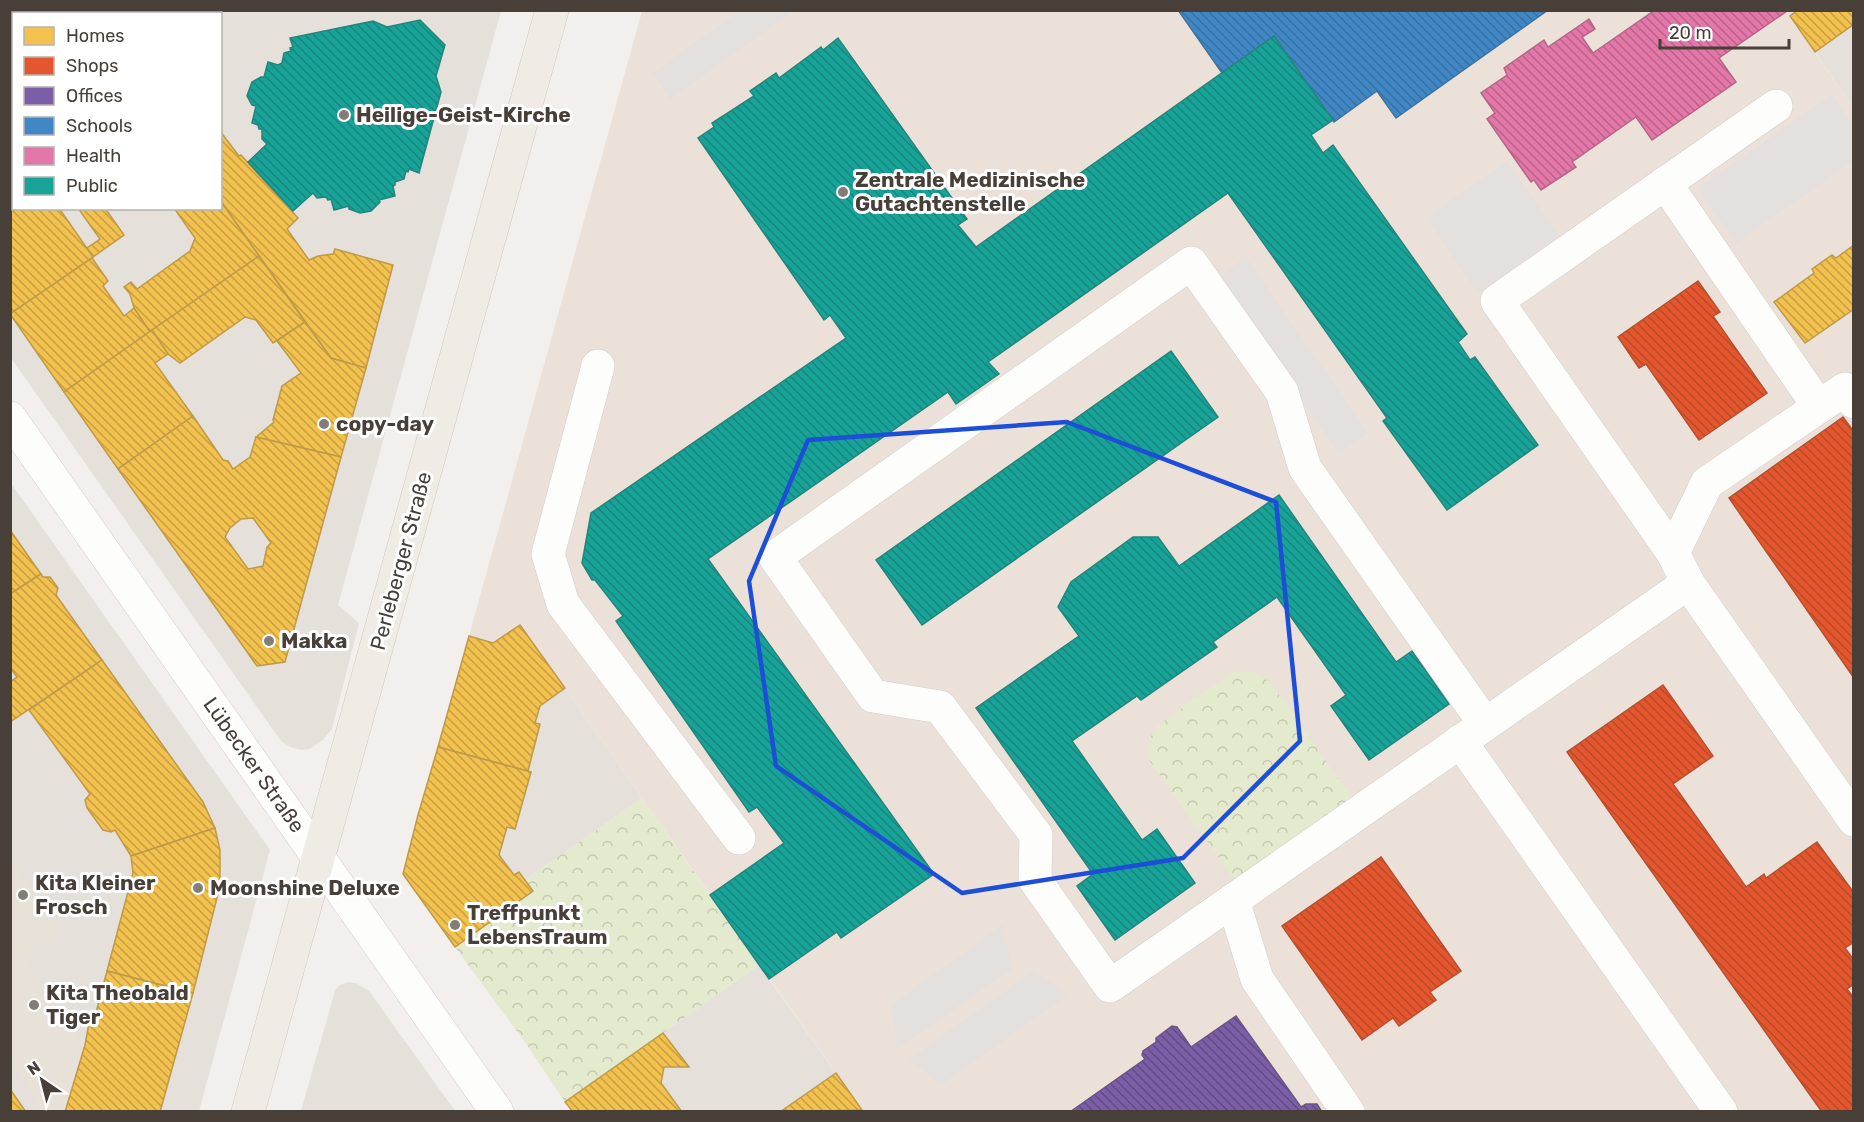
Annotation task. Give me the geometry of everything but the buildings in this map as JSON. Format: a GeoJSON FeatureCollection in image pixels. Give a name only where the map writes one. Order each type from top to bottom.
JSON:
{"type":"FeatureCollection","features":[{"type":"Feature","properties":{"kind":"main road","name":"Perleberger Straße"},"geometry":{"type":"LineString","coordinates":[[248,1112],[552,10]]}},
{"type":"Feature","properties":{"kind":"street"},"geometry":{"type":"LineString","coordinates":[[1776,106],[1497,301],[1672,553],[1688,583],[1854,820]]}},
{"type":"Feature","properties":{"kind":"street"},"geometry":{"type":"LineString","coordinates":[[1665,183],[1819,407]]}},
{"type":"Feature","properties":{"kind":"street"},"geometry":{"type":"LineString","coordinates":[[1688,583],[1473,733],[1233,900],[1110,986],[1035,880],[1036,835],[939,707],[873,696],[775,557],[1191,263],[1282,392],[1305,468],[1473,733],[1721,1112]]}},
{"type":"Feature","properties":{"kind":"street"},"geometry":{"type":"LineString","coordinates":[[597,366],[548,554],[563,604],[739,838]]}},
{"type":"Feature","properties":{"kind":"street"},"geometry":{"type":"LineString","coordinates":[[1672,553],[1707,483],[1845,389],[1854,402]]}},
{"type":"Feature","properties":{"kind":"street","name":"Lübecker Straße"},"geometry":{"type":"LineString","coordinates":[[10,418],[497,1112]]}},
{"type":"Feature","properties":{"kind":"street"},"geometry":{"type":"LineString","coordinates":[[1233,900],[1257,980],[1348,1112]]}},
{"type":"Feature","properties":{"kind":"highlighted area"},"geometry":{"type":"Polygon","coordinates":[[[1067,422],[1276,502],[1300,741],[1183,858],[962,893],[776,766],[749,581],[808,440],[1067,422]]]}},
{"type":"Feature","properties":{"kind":"shaded area"},"geometry":{"type":"Polygon","coordinates":[[[176,10],[501,11],[338,605],[359,623],[332,729],[323,740],[309,749],[301,750],[290,747],[281,741],[11,358],[10,45],[12,45],[12,210],[222,210],[222,12],[166,12],[176,10]]]}},
{"type":"Feature","properties":{"kind":"shaded area"},"geometry":{"type":"Polygon","coordinates":[[[741,10],[794,11],[670,99],[652,73],[741,10]]]}},
{"type":"Feature","properties":{"kind":"shaded area"},"geometry":{"type":"Polygon","coordinates":[[[642,11],[1786,11],[1853,107],[1853,1111],[863,1111],[520,625],[493,643],[469,636],[642,11]]]}},
{"type":"Feature","properties":{"kind":"shaded area"},"geometry":{"type":"Polygon","coordinates":[[[1787,11],[1853,11],[1853,107],[1787,11]]]}},
{"type":"Feature","properties":{"kind":"shaded area"},"geometry":{"type":"Polygon","coordinates":[[[1832,94],[1853,125],[1853,161],[1736,243],[1698,188],[1832,94]]]}},
{"type":"Feature","properties":{"kind":"shaded area"},"geometry":{"type":"Polygon","coordinates":[[[1507,161],[1560,236],[1478,293],[1426,218],[1507,161]]]}},
{"type":"Feature","properties":{"kind":"shaded area"},"geometry":{"type":"Polygon","coordinates":[[[1246,257],[1368,433],[1338,453],[1216,278],[1246,257]]]}},
{"type":"Feature","properties":{"kind":"shaded area"},"geometry":{"type":"Polygon","coordinates":[[[10,482],[270,850],[199,1111],[11,1111],[10,482]]]}},
{"type":"Feature","properties":{"kind":"shaded area"},"geometry":{"type":"Polygon","coordinates":[[[520,625],[642,798],[525,880],[455,947],[438,747],[469,636],[493,643],[520,625]]]}},
{"type":"Feature","properties":{"kind":"shaded area","name":"Kita Theobald Tiger"},"geometry":{"type":"Polygon","coordinates":[[[10,860],[61,930],[23,957],[85,1045],[116,1111],[45,1111],[11,1063],[10,860]]]}},
{"type":"Feature","properties":{"kind":"shaded area"},"geometry":{"type":"Polygon","coordinates":[[[1003,925],[1012,969],[897,1049],[892,1004],[1003,925]]]}},
{"type":"Feature","properties":{"kind":"shaded area"},"geometry":{"type":"Polygon","coordinates":[[[759,965],[863,1111],[572,1112],[565,1102],[759,965]]]}},
{"type":"Feature","properties":{"kind":"shaded area"},"geometry":{"type":"Polygon","coordinates":[[[1034,971],[1068,995],[941,1085],[909,1059],[1034,971]]]}},
{"type":"Feature","properties":{"kind":"shaded area"},"geometry":{"type":"Polygon","coordinates":[[[348,982],[356,983],[369,991],[455,1111],[301,1111],[335,991],[340,985],[348,982]]]}},
{"type":"Feature","properties":{"kind":"green space"},"geometry":{"type":"Polygon","coordinates":[[[1253,672],[1270,682],[1350,795],[1349,802],[1244,878],[1234,879],[1149,760],[1148,750],[1150,738],[1157,726],[1231,673],[1253,672]]]}},
{"type":"Feature","properties":{"kind":"green space"},"geometry":{"type":"Polygon","coordinates":[[[642,798],[759,965],[565,1102],[527,1045],[455,947],[525,880],[642,798]]]}},
{"type":"Feature","properties":{"kind":"place","name":"Heilige-Geist-Kirche"},"geometry":{"type":"Point","coordinates":[344,115]}},
{"type":"Feature","properties":{"kind":"place","name":"Zentrale Medizinische Gutachtenstelle"},"geometry":{"type":"Point","coordinates":[843,192]}},
{"type":"Feature","properties":{"kind":"place","name":"copy-day"},"geometry":{"type":"Point","coordinates":[324,424]}},
{"type":"Feature","properties":{"kind":"place","name":"Makka"},"geometry":{"type":"Point","coordinates":[269,641]}},
{"type":"Feature","properties":{"kind":"place","name":"Moonshine Deluxe"},"geometry":{"type":"Point","coordinates":[198,888]}},
{"type":"Feature","properties":{"kind":"place","name":"Kita Kleiner Frosch"},"geometry":{"type":"Point","coordinates":[23,895]}},
{"type":"Feature","properties":{"kind":"place","name":"Treffpunkt LebensTraum"},"geometry":{"type":"Point","coordinates":[455,925]}},
{"type":"Feature","properties":{"kind":"place","name":"Kita Theobald Tiger"},"geometry":{"type":"Point","coordinates":[34,1005]}}]}
